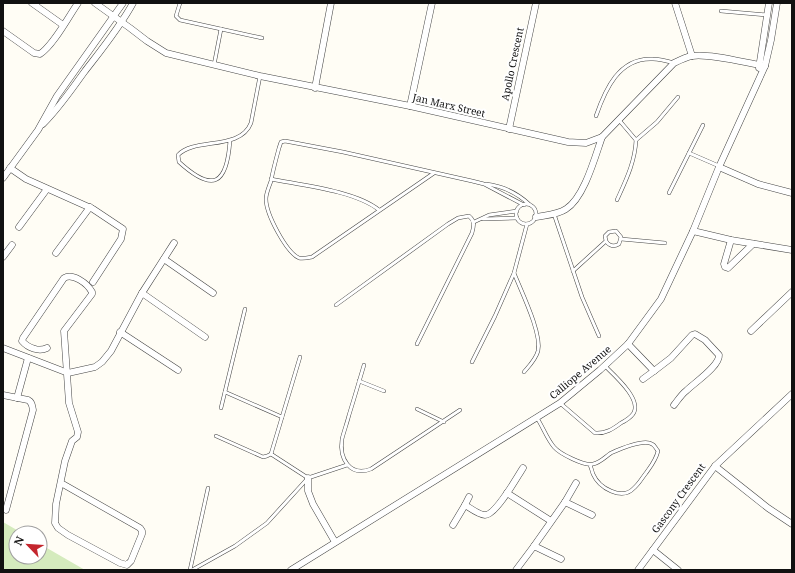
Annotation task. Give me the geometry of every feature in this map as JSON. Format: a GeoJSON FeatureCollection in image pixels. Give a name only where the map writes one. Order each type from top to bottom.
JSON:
{"type":"FeatureCollection","features":[{"type":"Feature","properties":{"kind":"street"},"geometry":{"type":"LineString","coordinates":[[32,3],[63,25]]}},
{"type":"Feature","properties":{"kind":"street"},"geometry":{"type":"LineString","coordinates":[[3,31],[34,53],[40,54],[48,47],[78,3]]}},
{"type":"Feature","properties":{"kind":"street","name":"Jan Marx Street"},"geometry":{"type":"LineString","coordinates":[[95,3],[114,18],[166,53],[214,66],[315,88],[410,106],[568,142],[586,143],[602,137],[674,63],[692,56],[706,56],[762,66]]}},
{"type":"Feature","properties":{"kind":"street"},"geometry":{"type":"LineString","coordinates":[[38,130],[57,96],[114,18],[123,3]]}},
{"type":"Feature","properties":{"kind":"street"},"geometry":{"type":"LineString","coordinates":[[3,178],[38,130],[64,101],[122,22],[133,3]]}},
{"type":"Feature","properties":{"kind":"street"},"geometry":{"type":"LineString","coordinates":[[315,88],[331,3]]}},
{"type":"Feature","properties":{"kind":"street"},"geometry":{"type":"LineString","coordinates":[[410,106],[432,3]]}},
{"type":"Feature","properties":{"kind":"street","name":"Apollo Crescent"},"geometry":{"type":"LineString","coordinates":[[509,129],[536,3]]}},
{"type":"Feature","properties":{"kind":"street"},"geometry":{"type":"LineString","coordinates":[[675,3],[692,56]]}},
{"type":"Feature","properties":{"kind":"street","name":"Calliope Avenue"},"geometry":{"type":"LineString","coordinates":[[762,66],[769,3]]}},
{"type":"Feature","properties":{"kind":"street","name":"Calliope Avenue"},"geometry":{"type":"LineString","coordinates":[[291,570],[560,403],[628,344],[661,299],[693,231],[719,167],[759,78],[771,40],[777,3]]}},
{"type":"Feature","properties":{"kind":"street"},"geometry":{"type":"LineString","coordinates":[[536,217],[554,214],[565,210],[574,204],[590,172],[602,137]]}},
{"type":"Feature","properties":{"kind":"street"},"geometry":{"type":"LineString","coordinates":[[719,167],[758,184],[792,193]]}},
{"type":"Feature","properties":{"kind":"street"},"geometry":{"type":"LineString","coordinates":[[10,168],[26,179],[90,208],[123,229],[121,238],[93,282]]}},
{"type":"Feature","properties":{"kind":"street"},"geometry":{"type":"LineString","coordinates":[[19,227],[47,189]]}},
{"type":"Feature","properties":{"kind":"street"},"geometry":{"type":"LineString","coordinates":[[56,253],[90,208]]}},
{"type":"Feature","properties":{"kind":"street"},"geometry":{"type":"LineString","coordinates":[[693,231],[731,240],[792,250]]}},
{"type":"Feature","properties":{"kind":"street"},"geometry":{"type":"LineString","coordinates":[[731,240],[724,264],[724,266],[728,268],[753,244]]}},
{"type":"Feature","properties":{"kind":"street"},"geometry":{"type":"LineString","coordinates":[[3,348],[68,374],[95,367],[102,362],[111,351],[142,293],[174,243]]}},
{"type":"Feature","properties":{"kind":"street"},"geometry":{"type":"LineString","coordinates":[[3,257],[12,245]]}},
{"type":"Feature","properties":{"kind":"street"},"geometry":{"type":"LineString","coordinates":[[164,259],[214,293]]}},
{"type":"Feature","properties":{"kind":"street"},"geometry":{"type":"LineString","coordinates":[[47,348],[38,350],[24,344],[22,341],[23,338],[64,278],[67,276],[73,276],[87,286],[92,294],[64,331],[69,403],[78,432],[77,437],[72,441],[65,461],[54,517],[55,523],[58,528],[68,535],[112,559],[127,565],[131,561],[142,534],[140,528],[61,483]]}},
{"type":"Feature","properties":{"kind":"street"},"geometry":{"type":"LineString","coordinates":[[751,331],[792,292]]}},
{"type":"Feature","properties":{"kind":"street"},"geometry":{"type":"LineString","coordinates":[[142,293],[205,337]]}},
{"type":"Feature","properties":{"kind":"street"},"geometry":{"type":"LineString","coordinates":[[120,332],[178,370]]}},
{"type":"Feature","properties":{"kind":"street"},"geometry":{"type":"LineString","coordinates":[[643,379],[671,358],[692,335],[695,334],[705,340],[719,355],[719,359],[715,365],[684,392],[674,405]]}},
{"type":"Feature","properties":{"kind":"street"},"geometry":{"type":"LineString","coordinates":[[628,344],[654,371]]}},
{"type":"Feature","properties":{"kind":"street"},"geometry":{"type":"LineString","coordinates":[[17,398],[28,358]]}},
{"type":"Feature","properties":{"kind":"street","name":"Gascony Crescent"},"geometry":{"type":"LineString","coordinates":[[638,570],[714,466],[792,394]]}},
{"type":"Feature","properties":{"kind":"street"},"geometry":{"type":"LineString","coordinates":[[3,395],[31,402],[33,410],[6,510]]}},
{"type":"Feature","properties":{"kind":"street"},"geometry":{"type":"LineString","coordinates":[[714,466],[768,508],[792,524]]}},
{"type":"Feature","properties":{"kind":"street"},"geometry":{"type":"LineString","coordinates":[[465,506],[486,515],[497,506],[523,468]]}},
{"type":"Feature","properties":{"kind":"street"},"geometry":{"type":"LineString","coordinates":[[308,478],[308,490],[312,504],[335,542]]}},
{"type":"Feature","properties":{"kind":"street"},"geometry":{"type":"LineString","coordinates":[[516,570],[565,502],[576,483]]}},
{"type":"Feature","properties":{"kind":"street"},"geometry":{"type":"LineString","coordinates":[[507,493],[551,521]]}},
{"type":"Feature","properties":{"kind":"street"},"geometry":{"type":"LineString","coordinates":[[453,525],[469,497]]}},
{"type":"Feature","properties":{"kind":"street"},"geometry":{"type":"LineString","coordinates":[[565,502],[592,515]]}},
{"type":"Feature","properties":{"kind":"street"},"geometry":{"type":"LineString","coordinates":[[534,546],[561,559]]}},
{"type":"Feature","properties":{"kind":"street"},"geometry":{"type":"LineString","coordinates":[[653,550],[678,570]]}},
{"type":"Feature","properties":{"kind":"lane"},"geometry":{"type":"LineString","coordinates":[[180,3],[176,16],[180,20],[262,38]]}},
{"type":"Feature","properties":{"kind":"lane"},"geometry":{"type":"LineString","coordinates":[[721,12],[768,15]]}},
{"type":"Feature","properties":{"kind":"lane"},"geometry":{"type":"LineString","coordinates":[[214,66],[221,29]]}},
{"type":"Feature","properties":{"kind":"lane"},"geometry":{"type":"LineString","coordinates":[[596,116],[611,81],[626,67],[637,61],[648,59],[674,63]]}},
{"type":"Feature","properties":{"kind":"lane"},"geometry":{"type":"LineString","coordinates":[[230,140],[224,171],[221,177],[217,180],[212,181],[203,179],[179,162],[178,155],[186,150],[230,140],[244,133],[248,129],[260,76]]}},
{"type":"Feature","properties":{"kind":"lane"},"geometry":{"type":"LineString","coordinates":[[636,140],[656,122],[678,97]]}},
{"type":"Feature","properties":{"kind":"lane"},"geometry":{"type":"LineString","coordinates":[[617,200],[636,150],[636,140],[619,120]]}},
{"type":"Feature","properties":{"kind":"lane"},"geometry":{"type":"LineString","coordinates":[[668,193],[703,125]]}},
{"type":"Feature","properties":{"kind":"lane"},"geometry":{"type":"LineString","coordinates":[[434,172],[312,257],[304,259],[299,258],[293,253],[285,243],[272,222],[268,211],[266,198],[282,141],[343,152],[434,172],[484,184],[499,186],[512,191],[523,198],[530,205],[536,211],[536,217],[533,222],[527,224],[521,222],[517,218],[517,211],[518,208],[524,205],[530,205]]}},
{"type":"Feature","properties":{"kind":"lane"},"geometry":{"type":"LineString","coordinates":[[689,153],[719,167]]}},
{"type":"Feature","properties":{"kind":"lane"},"geometry":{"type":"LineString","coordinates":[[271,180],[352,197],[368,202],[379,210]]}},
{"type":"Feature","properties":{"kind":"lane"},"geometry":{"type":"LineString","coordinates":[[484,184],[524,205]]}},
{"type":"Feature","properties":{"kind":"lane"},"geometry":{"type":"LineString","coordinates":[[474,222],[489,214],[517,211]]}},
{"type":"Feature","properties":{"kind":"lane"},"geometry":{"type":"LineString","coordinates":[[554,214],[582,297],[599,336]]}},
{"type":"Feature","properties":{"kind":"lane"},"geometry":{"type":"LineString","coordinates":[[336,305],[458,218],[469,216],[474,222],[474,226],[468,241],[417,344]]}},
{"type":"Feature","properties":{"kind":"lane"},"geometry":{"type":"LineString","coordinates":[[482,219],[517,218]]}},
{"type":"Feature","properties":{"kind":"lane"},"geometry":{"type":"LineString","coordinates":[[472,362],[496,316],[514,274],[527,224]]}},
{"type":"Feature","properties":{"kind":"lane"},"geometry":{"type":"LineString","coordinates":[[573,271],[606,241],[607,233],[614,230],[620,234],[621,239],[619,244],[614,246],[609,245],[606,241]]}},
{"type":"Feature","properties":{"kind":"lane"},"geometry":{"type":"LineString","coordinates":[[621,239],[665,243]]}},
{"type":"Feature","properties":{"kind":"lane"},"geometry":{"type":"LineString","coordinates":[[514,274],[533,320],[539,350],[536,357],[524,372]]}},
{"type":"Feature","properties":{"kind":"lane"},"geometry":{"type":"LineString","coordinates":[[221,408],[245,309]]}},
{"type":"Feature","properties":{"kind":"lane"},"geometry":{"type":"LineString","coordinates":[[271,454],[300,357]]}},
{"type":"Feature","properties":{"kind":"lane"},"geometry":{"type":"LineString","coordinates":[[364,365],[342,440],[343,454],[347,465],[357,471],[362,472],[371,469],[460,410]]}},
{"type":"Feature","properties":{"kind":"lane"},"geometry":{"type":"LineString","coordinates":[[560,403],[595,433],[600,434],[610,430],[628,418],[636,407],[632,398],[628,390],[604,366]]}},
{"type":"Feature","properties":{"kind":"lane"},"geometry":{"type":"LineString","coordinates":[[359,381],[384,391]]}},
{"type":"Feature","properties":{"kind":"lane"},"geometry":{"type":"LineString","coordinates":[[225,392],[282,418]]}},
{"type":"Feature","properties":{"kind":"lane"},"geometry":{"type":"LineString","coordinates":[[417,409],[444,422]]}},
{"type":"Feature","properties":{"kind":"lane"},"geometry":{"type":"LineString","coordinates":[[536,417],[558,451],[569,457],[590,464],[598,463],[612,453],[632,445],[647,442],[654,444],[658,451],[656,458],[634,489],[625,494],[618,494],[598,481],[593,474],[590,464]]}},
{"type":"Feature","properties":{"kind":"lane"},"geometry":{"type":"LineString","coordinates":[[216,436],[262,457],[271,454]]}},
{"type":"Feature","properties":{"kind":"lane"},"geometry":{"type":"LineString","coordinates":[[271,454],[308,478]]}},
{"type":"Feature","properties":{"kind":"lane"},"geometry":{"type":"LineString","coordinates":[[191,570],[235,546],[267,523],[308,478],[347,465]]}},
{"type":"Feature","properties":{"kind":"lane"},"geometry":{"type":"LineString","coordinates":[[191,570],[208,488]]}},
{"type":"Feature","properties":{"kind":"green space"},"geometry":{"type":"Polygon","coordinates":[[[3,522],[8,525],[8,565],[48,565],[48,549],[85,570],[3,570],[3,522]]]}}]}
